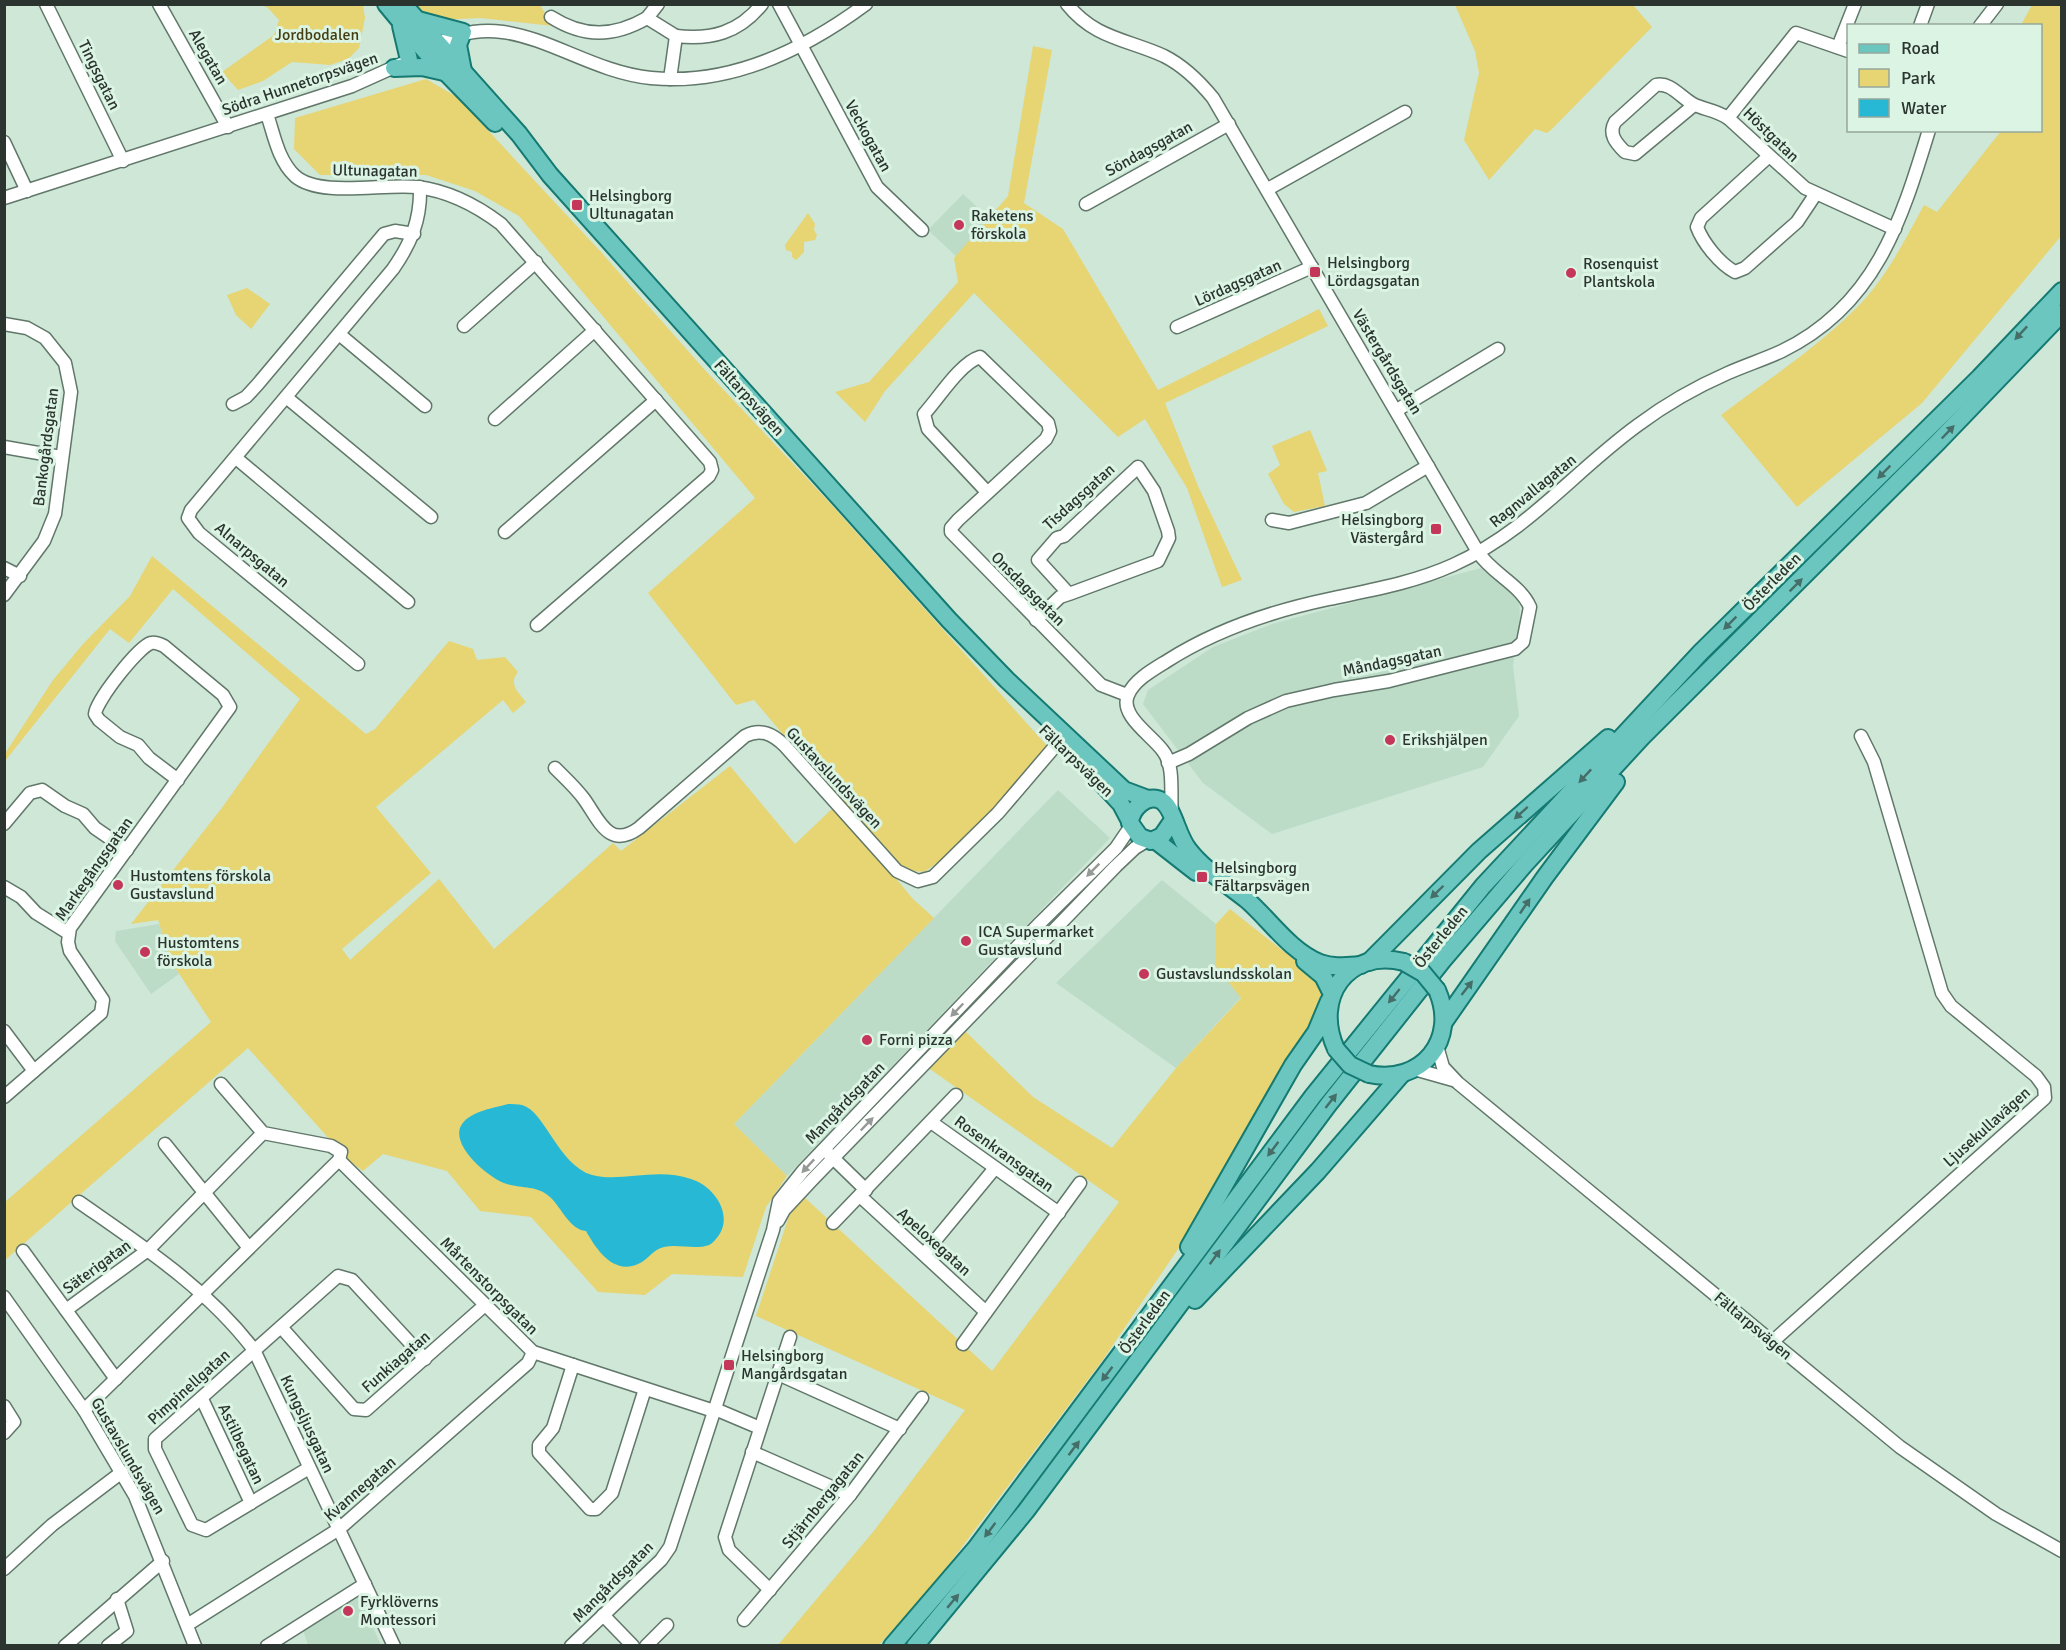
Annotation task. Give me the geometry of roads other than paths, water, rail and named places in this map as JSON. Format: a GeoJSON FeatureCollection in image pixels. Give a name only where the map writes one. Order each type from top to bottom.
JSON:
{"type":"FeatureCollection","features":[{"type":"Feature","properties":{"kind":"main road","name":"Fältarpsvägen"},"geometry":{"type":"LineString","coordinates":[[386,4],[408,21],[431,47],[463,72],[519,134],[550,175]]}},
{"type":"Feature","properties":{"kind":"main road","name":"Fältarpsvägen"},"geometry":{"type":"LineString","coordinates":[[403,4],[408,21]]}},
{"type":"Feature","properties":{"kind":"main road"},"geometry":{"type":"LineString","coordinates":[[444,72],[401,64],[408,21],[464,32],[458,45],[463,72]]}},
{"type":"Feature","properties":{"kind":"main road","name":"Fältarpsvägen"},"geometry":{"type":"LineString","coordinates":[[431,47],[444,72],[550,175],[949,621],[996,679],[1058,744],[1101,782],[1121,804],[1130,823]]}},
{"type":"Feature","properties":{"kind":"main road","name":"Österleden"},"geometry":{"type":"LineString","coordinates":[[892,1646],[976,1548],[1313,1096],[1483,886],[1668,687],[1980,377],[2061,291]]}},
{"type":"Feature","properties":{"kind":"main road","name":"Österleden"},"geometry":{"type":"LineString","coordinates":[[915,1646],[1026,1511],[1146,1353],[1328,1105],[1443,960],[1525,864],[1626,754],[1930,450],[2061,313]]}},
{"type":"Feature","properties":{"kind":"main road","name":"Fältarpsvägen"},"geometry":{"type":"LineString","coordinates":[[949,621],[1124,790],[1150,799]]}},
{"type":"Feature","properties":{"kind":"main road"},"geometry":{"type":"LineString","coordinates":[[1146,1353],[1318,1171],[1407,1072],[1437,1046],[1444,1022],[1599,802],[1709,670]]}},
{"type":"Feature","properties":{"kind":"main road"},"geometry":{"type":"LineString","coordinates":[[1149,1317],[1293,1065],[1316,1032],[1331,998],[1344,977],[1365,963],[1479,851],[1668,687]]}},
{"type":"Feature","properties":{"kind":"main road"},"geometry":{"type":"LineString","coordinates":[[1407,1072],[1369,1074],[1350,1065],[1336,1049],[1329,1034],[1327,1017],[1331,998],[1328,983],[1314,968],[1174,853],[1151,840],[1140,837],[1130,823],[1136,809],[1150,799],[1164,803],[1178,835],[1189,851],[1303,952],[1318,962],[1329,965],[1365,963],[1384,959],[1404,963],[1423,973],[1437,990],[1443,1006],[1444,1022]]}},
{"type":"Feature","properties":{"kind":"main road"},"geometry":{"type":"LineString","coordinates":[[1151,840],[1165,833],[1172,817]]}},
{"type":"Feature","properties":{"kind":"street","name":"Tingsgatan"},"geometry":{"type":"LineString","coordinates":[[46,4],[123,161]]}},
{"type":"Feature","properties":{"kind":"street","name":"Alegatan"},"geometry":{"type":"LineString","coordinates":[[159,4],[228,127]]}},
{"type":"Feature","properties":{"kind":"street"},"geometry":{"type":"LineString","coordinates":[[551,17],[579,31],[598,34],[620,30],[647,18],[658,4]]}},
{"type":"Feature","properties":{"kind":"street"},"geometry":{"type":"LineString","coordinates":[[647,18],[676,36],[717,36],[739,27],[762,4]]}},
{"type":"Feature","properties":{"kind":"street"},"geometry":{"type":"LineString","coordinates":[[779,4],[802,46]]}},
{"type":"Feature","properties":{"kind":"street","name":"Södra Hunnetorpsvägen"},"geometry":{"type":"LineString","coordinates":[[4,198],[352,86],[464,32],[496,28],[514,32],[614,71],[670,79],[714,75],[748,67],[802,46],[866,4]]}},
{"type":"Feature","properties":{"kind":"street","name":"Västergårdsgatan"},"geometry":{"type":"LineString","coordinates":[[1067,4],[1080,18],[1108,37],[1164,56],[1185,68],[1213,98],[1478,552]]}},
{"type":"Feature","properties":{"kind":"street","name":"Höstgatan"},"geometry":{"type":"LineString","coordinates":[[1850,24],[1855,4]]}},
{"type":"Feature","properties":{"kind":"street"},"geometry":{"type":"LineString","coordinates":[[1921,24],[1928,4]]}},
{"type":"Feature","properties":{"kind":"street"},"geometry":{"type":"LineString","coordinates":[[1982,24],[1997,4]]}},
{"type":"Feature","properties":{"kind":"street","name":"Höstgatan"},"geometry":{"type":"LineString","coordinates":[[1847,34],[1843,49],[1796,33],[1728,118],[1768,157],[1815,195],[1895,229]]}},
{"type":"Feature","properties":{"kind":"street"},"geometry":{"type":"LineString","coordinates":[[670,79],[676,36]]}},
{"type":"Feature","properties":{"kind":"street","name":"Veckogatan"},"geometry":{"type":"LineString","coordinates":[[802,46],[877,187],[922,230]]}},
{"type":"Feature","properties":{"kind":"street"},"geometry":{"type":"LineString","coordinates":[[1694,105],[1635,154],[1625,152],[1612,136],[1615,122],[1656,85],[1667,85],[1694,105],[1714,109],[1728,118]]}},
{"type":"Feature","properties":{"kind":"street"},"geometry":{"type":"LineString","coordinates":[[1268,189],[1405,112]]}},
{"type":"Feature","properties":{"kind":"street","name":"Ultunagatan"},"geometry":{"type":"LineString","coordinates":[[267,114],[282,159],[293,173],[305,182],[321,186],[420,187],[446,193],[482,210],[501,224],[710,462],[711,473],[537,625]]}},
{"type":"Feature","properties":{"kind":"street","name":"Söndagsgatan"},"geometry":{"type":"LineString","coordinates":[[1086,204],[1229,124]]}},
{"type":"Feature","properties":{"kind":"street","name":"Ragnvallagatan"},"geometry":{"type":"LineString","coordinates":[[1127,695],[1140,679],[1158,666],[1190,647],[1238,625],[1297,607],[1408,582],[1432,574],[1478,552],[1528,520],[1629,431],[1654,413],[1713,380],[1784,350],[1821,326],[1864,284],[1881,260],[1895,229],[1928,132]]}},
{"type":"Feature","properties":{"kind":"street"},"geometry":{"type":"LineString","coordinates":[[4,142],[27,191]]}},
{"type":"Feature","properties":{"kind":"street"},"geometry":{"type":"LineString","coordinates":[[1768,157],[1701,218],[1697,226],[1700,235],[1728,268],[1735,272],[1746,268],[1797,222],[1815,195]]}},
{"type":"Feature","properties":{"kind":"street","name":"Alnarpsgatan"},"geometry":{"type":"LineString","coordinates":[[357,664],[190,523],[188,518],[191,510],[393,269],[414,234],[421,204],[420,187]]}},
{"type":"Feature","properties":{"kind":"street"},"geometry":{"type":"LineString","coordinates":[[233,404],[246,397],[258,384],[384,234],[394,231],[414,234]]}},
{"type":"Feature","properties":{"kind":"street"},"geometry":{"type":"LineString","coordinates":[[464,326],[536,262]]}},
{"type":"Feature","properties":{"kind":"street","name":"Lördagsgatan"},"geometry":{"type":"LineString","coordinates":[[1177,327],[1312,267]]}},
{"type":"Feature","properties":{"kind":"street","name":"Bankogårdsgatan"},"geometry":{"type":"LineString","coordinates":[[4,324],[27,328],[45,338],[65,363],[71,392],[55,514],[44,541],[4,595]]}},
{"type":"Feature","properties":{"kind":"street"},"geometry":{"type":"LineString","coordinates":[[495,418],[595,330]]}},
{"type":"Feature","properties":{"kind":"street"},"geometry":{"type":"LineString","coordinates":[[339,333],[425,406]]}},
{"type":"Feature","properties":{"kind":"street"},"geometry":{"type":"LineString","coordinates":[[1397,410],[1498,349]]}},
{"type":"Feature","properties":{"kind":"street","name":"Onsdagsgatan"},"geometry":{"type":"LineString","coordinates":[[987,492],[928,429],[924,421],[924,414],[961,370],[972,359],[980,357],[1048,423],[1050,431],[1046,439],[953,525],[951,532],[1101,686],[1127,695]]}},
{"type":"Feature","properties":{"kind":"street"},"geometry":{"type":"LineString","coordinates":[[286,397],[431,517]]}},
{"type":"Feature","properties":{"kind":"street"},"geometry":{"type":"LineString","coordinates":[[505,532],[656,400]]}},
{"type":"Feature","properties":{"kind":"street"},"geometry":{"type":"LineString","coordinates":[[4,447],[61,457]]}},
{"type":"Feature","properties":{"kind":"street"},"geometry":{"type":"LineString","coordinates":[[236,458],[408,602]]}},
{"type":"Feature","properties":{"kind":"street","name":"Tisdagsgatan"},"geometry":{"type":"LineString","coordinates":[[1036,620],[1060,597],[1069,594],[1158,561],[1169,538],[1168,531],[1154,491],[1138,466],[1064,536],[1057,538],[1038,560],[1069,594]]}},
{"type":"Feature","properties":{"kind":"street"},"geometry":{"type":"LineString","coordinates":[[1272,520],[1289,523],[1366,504],[1428,466]]}},
{"type":"Feature","properties":{"kind":"street","name":"Måndagsgatan"},"geometry":{"type":"LineString","coordinates":[[1169,768],[1184,756],[1248,718],[1286,701],[1389,681],[1517,648],[1523,642],[1529,604],[1478,552]]}},
{"type":"Feature","properties":{"kind":"street"},"geometry":{"type":"LineString","coordinates":[[4,568],[20,576]]}},
{"type":"Feature","properties":{"kind":"street","name":"Markegångsgatan"},"geometry":{"type":"LineString","coordinates":[[4,1097],[94,1021],[104,1006],[101,996],[70,951],[68,933],[72,924],[127,850],[178,780],[229,709],[230,704],[223,695],[164,646],[148,644],[132,660],[99,702],[95,711],[99,720],[120,737],[141,747],[148,758],[178,780]]}},
{"type":"Feature","properties":{"kind":"street"},"geometry":{"type":"LineString","coordinates":[[1127,695],[1128,711],[1163,750],[1169,768],[1172,817]]}},
{"type":"Feature","properties":{"kind":"street","name":"Gustavslundsvägen"},"geometry":{"type":"LineString","coordinates":[[555,768],[583,797],[603,829],[623,836],[639,828],[745,736],[758,732],[769,733],[785,746],[897,871],[910,879],[922,881],[940,871],[977,834],[1058,744]]}},
{"type":"Feature","properties":{"kind":"street","name":"Ljusekullavägen"},"geometry":{"type":"LineString","coordinates":[[1772,1342],[2045,1098],[2044,1087],[2036,1076],[1951,1006],[1942,993],[1874,762],[1861,736]]}},
{"type":"Feature","properties":{"kind":"street"},"geometry":{"type":"LineString","coordinates":[[1058,744],[1068,744],[1082,751]]}},
{"type":"Feature","properties":{"kind":"street"},"geometry":{"type":"LineString","coordinates":[[1150,799],[1169,768]]}},
{"type":"Feature","properties":{"kind":"street"},"geometry":{"type":"LineString","coordinates":[[4,824],[30,793],[42,790],[64,806],[83,814],[95,828],[127,850]]}},
{"type":"Feature","properties":{"kind":"street","name":"Mangårdsgatan"},"geometry":{"type":"LineString","coordinates":[[829,1154],[1116,848],[1130,823]]}},
{"type":"Feature","properties":{"kind":"street","name":"Mangårdsgatan"},"geometry":{"type":"LineString","coordinates":[[571,1646],[661,1560],[670,1547],[772,1230],[779,1201],[829,1154],[1131,850],[1151,840]]}},
{"type":"Feature","properties":{"kind":"street"},"geometry":{"type":"LineString","coordinates":[[4,887],[14,891],[36,913],[68,933]]}},
{"type":"Feature","properties":{"kind":"street"},"geometry":{"type":"LineString","coordinates":[[4,1031],[34,1071]]}},
{"type":"Feature","properties":{"kind":"street","name":"Fältarpsvägen"},"geometry":{"type":"LineString","coordinates":[[1437,1046],[1443,1067],[1458,1083],[1900,1447],[1996,1514],[2061,1551]]}},
{"type":"Feature","properties":{"kind":"street","name":"Fältarpsvägen"},"geometry":{"type":"LineString","coordinates":[[1407,1072],[1458,1083]]}},
{"type":"Feature","properties":{"kind":"street"},"geometry":{"type":"LineString","coordinates":[[84,1410],[340,1156],[331,1146],[263,1133],[221,1084]]}},
{"type":"Feature","properties":{"kind":"street","name":"Rosenkransgatan"},"geometry":{"type":"LineString","coordinates":[[834,1223],[956,1095]]}},
{"type":"Feature","properties":{"kind":"street","name":"Rosenkransgatan"},"geometry":{"type":"LineString","coordinates":[[931,1122],[1059,1213]]}},
{"type":"Feature","properties":{"kind":"street","name":"Säterigatan"},"geometry":{"type":"LineString","coordinates":[[66,1310],[148,1250],[263,1133]]}},
{"type":"Feature","properties":{"kind":"street"},"geometry":{"type":"LineString","coordinates":[[165,1144],[249,1248]]}},
{"type":"Feature","properties":{"kind":"street","name":"Apeloxegatan"},"geometry":{"type":"LineString","coordinates":[[829,1154],[863,1193],[986,1312]]}},
{"type":"Feature","properties":{"kind":"street","name":"Mårtenstorpsgatan"},"geometry":{"type":"LineString","coordinates":[[340,1156],[533,1352],[714,1410]]}},
{"type":"Feature","properties":{"kind":"street"},"geometry":{"type":"LineString","coordinates":[[924,1254],[995,1167]]}},
{"type":"Feature","properties":{"kind":"street"},"geometry":{"type":"LineString","coordinates":[[963,1344],[1080,1183]]}},
{"type":"Feature","properties":{"kind":"street","name":"Säterigatan"},"geometry":{"type":"LineString","coordinates":[[79,1202],[148,1250],[203,1294]]}},
{"type":"Feature","properties":{"kind":"street","name":"Säterigatan"},"geometry":{"type":"LineString","coordinates":[[23,1251],[116,1379]]}},
{"type":"Feature","properties":{"kind":"street","name":"Pimpinellgatan"},"geometry":{"type":"LineString","coordinates":[[309,1468],[206,1530],[192,1525],[155,1449],[155,1439],[338,1276],[346,1276],[352,1280],[424,1359]]}},
{"type":"Feature","properties":{"kind":"street","name":"Kungsljusgatan"},"geometry":{"type":"LineString","coordinates":[[203,1294],[230,1319],[254,1350],[394,1646]]}},
{"type":"Feature","properties":{"kind":"street","name":"Gustavslundsvägen"},"geometry":{"type":"LineString","coordinates":[[4,1297],[9,1315],[84,1410],[122,1472],[148,1523],[195,1646]]}},
{"type":"Feature","properties":{"kind":"street","name":"Funkiagatan"},"geometry":{"type":"LineString","coordinates":[[281,1327],[354,1409],[360,1411],[366,1410],[485,1305]]}},
{"type":"Feature","properties":{"kind":"street"},"geometry":{"type":"LineString","coordinates":[[770,1590],[729,1550],[725,1537],[790,1337]]}},
{"type":"Feature","properties":{"kind":"street","name":"Kvannegatan"},"geometry":{"type":"LineString","coordinates":[[187,1625],[339,1530],[528,1363],[533,1352]]}},
{"type":"Feature","properties":{"kind":"street"},"geometry":{"type":"LineString","coordinates":[[573,1365],[553,1428],[539,1445],[539,1453],[590,1509],[596,1509],[612,1493],[645,1389]]}},
{"type":"Feature","properties":{"kind":"street"},"geometry":{"type":"LineString","coordinates":[[778,1374],[900,1429]]}},
{"type":"Feature","properties":{"kind":"street","name":"Stjärnbergagatan"},"geometry":{"type":"LineString","coordinates":[[744,1620],[850,1495],[922,1398]]}},
{"type":"Feature","properties":{"kind":"street","name":"Astilbegatan"},"geometry":{"type":"LineString","coordinates":[[202,1399],[251,1503]]}},
{"type":"Feature","properties":{"kind":"street"},"geometry":{"type":"LineString","coordinates":[[4,1406],[14,1422],[4,1433]]}},
{"type":"Feature","properties":{"kind":"street"},"geometry":{"type":"LineString","coordinates":[[714,1410],[760,1428]]}},
{"type":"Feature","properties":{"kind":"street"},"geometry":{"type":"LineString","coordinates":[[752,1452],[850,1495]]}},
{"type":"Feature","properties":{"kind":"street"},"geometry":{"type":"LineString","coordinates":[[4,1569],[52,1526],[122,1472]]}},
{"type":"Feature","properties":{"kind":"street"},"geometry":{"type":"LineString","coordinates":[[65,1646],[163,1561]]}},
{"type":"Feature","properties":{"kind":"street"},"geometry":{"type":"LineString","coordinates":[[267,1646],[365,1584]]}},
{"type":"Feature","properties":{"kind":"street"},"geometry":{"type":"LineString","coordinates":[[108,1646],[127,1631],[117,1599]]}},
{"type":"Feature","properties":{"kind":"street"},"geometry":{"type":"LineString","coordinates":[[603,1615],[633,1646]]}},
{"type":"Feature","properties":{"kind":"street"},"geometry":{"type":"LineString","coordinates":[[646,1646],[667,1625]]}},
{"type":"Feature","properties":{"kind":"water"},"geometry":{"type":"Polygon","coordinates":[[[508,1104],[522,1105],[530,1109],[570,1161],[592,1175],[614,1177],[665,1174],[691,1179],[699,1183],[714,1194],[719,1202],[724,1218],[719,1235],[709,1245],[660,1248],[638,1264],[621,1266],[613,1263],[600,1252],[586,1231],[575,1227],[545,1193],[499,1181],[472,1160],[465,1150],[459,1132],[462,1124],[471,1116],[508,1104]]]}},
{"type":"Feature","properties":{"kind":"place","name":"Helsingborg Ultunagatan"},"geometry":{"type":"Point","coordinates":[577,205]}},
{"type":"Feature","properties":{"kind":"place","name":"Raketens förskola"},"geometry":{"type":"Point","coordinates":[959,225]}},
{"type":"Feature","properties":{"kind":"place","name":"Helsingborg Lördagsgatan"},"geometry":{"type":"Point","coordinates":[1315,272]}},
{"type":"Feature","properties":{"kind":"place","name":"Rosenquist Plantskola"},"geometry":{"type":"Point","coordinates":[1571,273]}},
{"type":"Feature","properties":{"kind":"place","name":"Helsingborg Västergård"},"geometry":{"type":"Point","coordinates":[1436,529]}},
{"type":"Feature","properties":{"kind":"place","name":"Erikshjälpen"},"geometry":{"type":"Point","coordinates":[1390,740]}},
{"type":"Feature","properties":{"kind":"place","name":"Helsingborg Fältarpsvägen"},"geometry":{"type":"Point","coordinates":[1202,877]}},
{"type":"Feature","properties":{"kind":"place","name":"Hustomtens förskola Gustavslund"},"geometry":{"type":"Point","coordinates":[118,885]}},
{"type":"Feature","properties":{"kind":"place","name":"ICA Supermarket Gustavslund"},"geometry":{"type":"Point","coordinates":[966,941]}},
{"type":"Feature","properties":{"kind":"place","name":"Hustomtens förskola"},"geometry":{"type":"Point","coordinates":[145,952]}},
{"type":"Feature","properties":{"kind":"place","name":"Gustavslundsskolan"},"geometry":{"type":"Point","coordinates":[1144,974]}},
{"type":"Feature","properties":{"kind":"place","name":"Forni pizza"},"geometry":{"type":"Point","coordinates":[867,1040]}},
{"type":"Feature","properties":{"kind":"place","name":"Helsingborg Mangårdsgatan"},"geometry":{"type":"Point","coordinates":[729,1365]}},
{"type":"Feature","properties":{"kind":"place","name":"Fyrklöverns Montessori"},"geometry":{"type":"Point","coordinates":[348,1611]}},
{"type":"Feature","properties":{"kind":"park label","name":"Jordbodalen"},"geometry":{"type":"Point","coordinates":[317,35]}}]}
